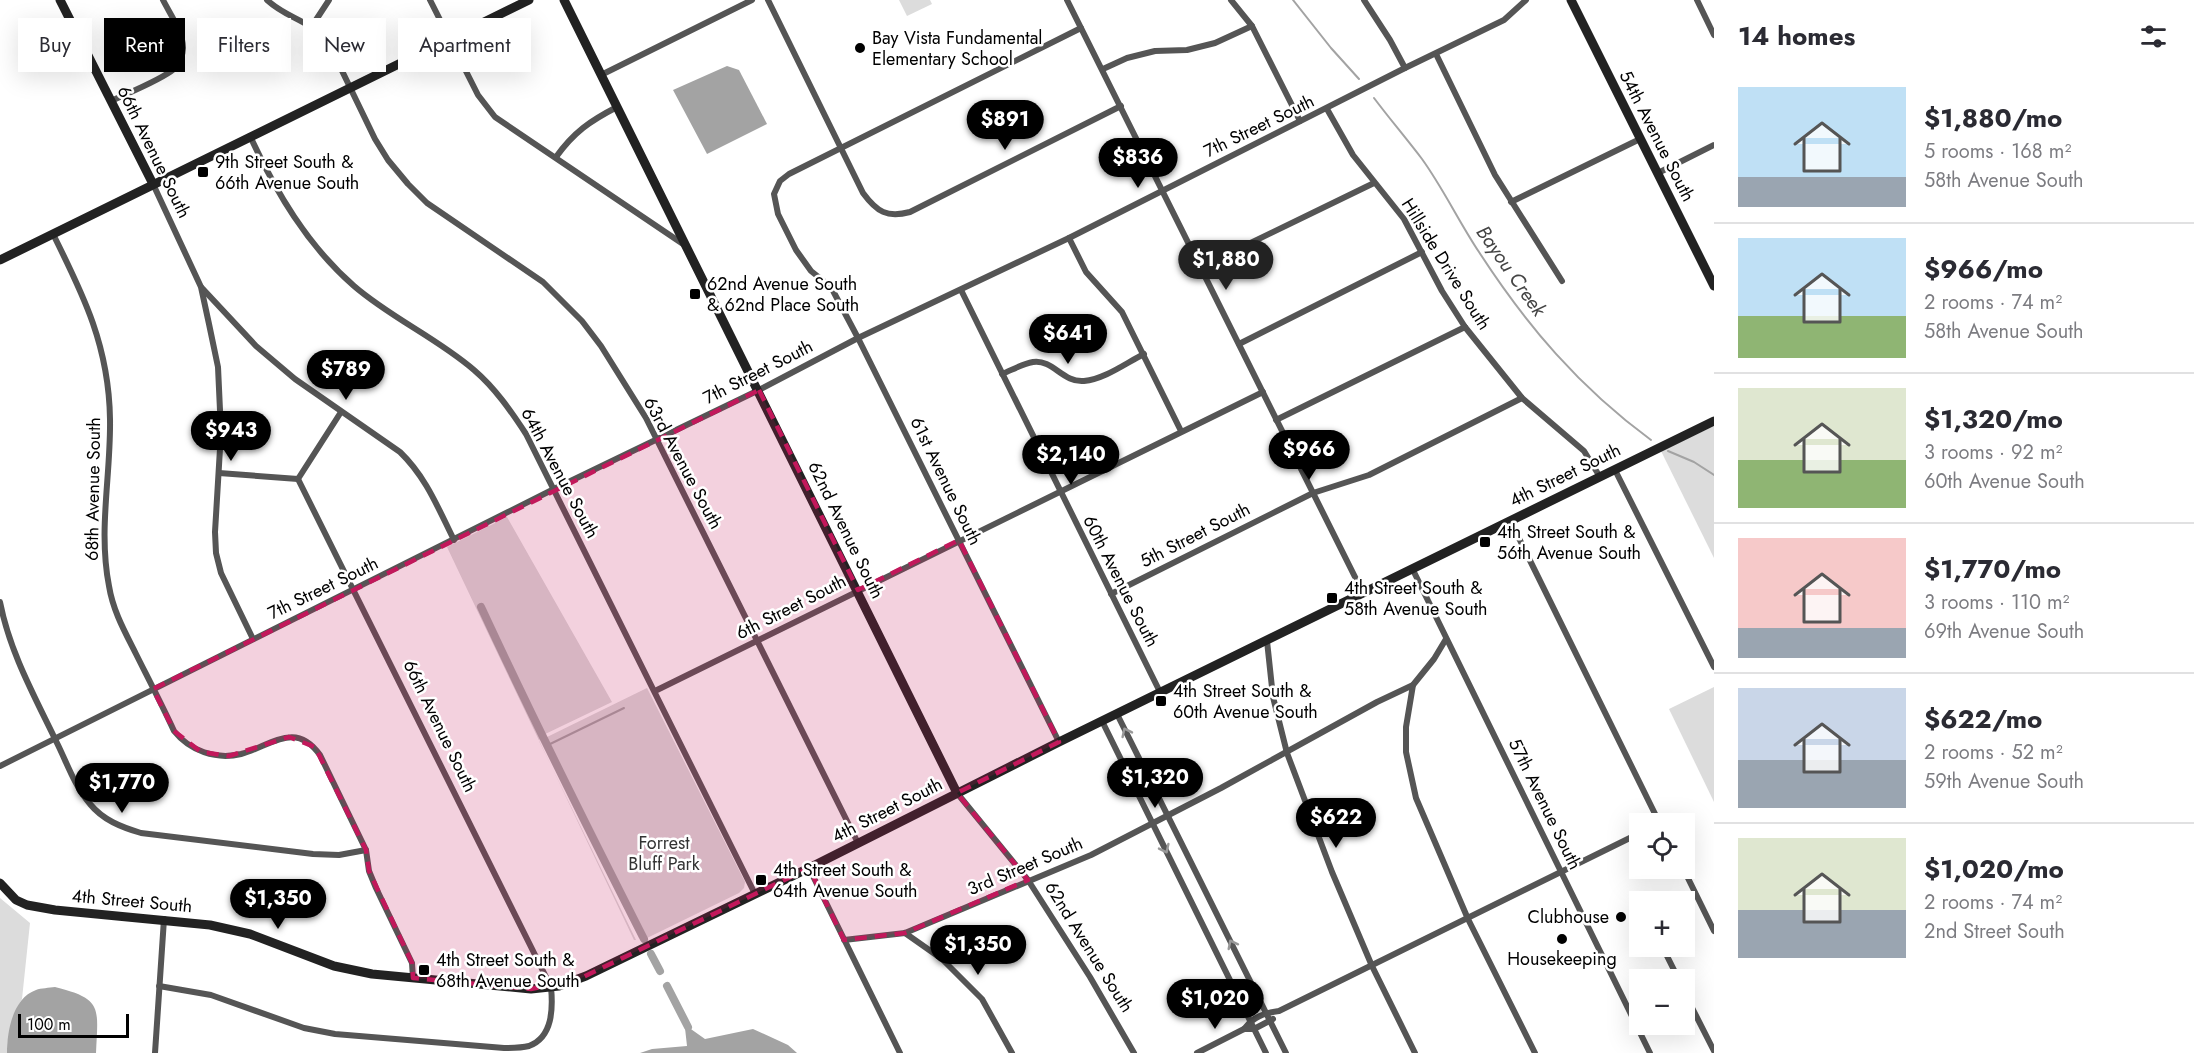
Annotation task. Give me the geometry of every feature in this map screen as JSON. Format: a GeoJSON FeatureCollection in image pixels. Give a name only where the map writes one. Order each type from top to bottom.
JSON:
{"type":"FeatureCollection","features":[{"type":"Feature","properties":{"kind":"street","name":"66th Avenue South"},"geometry":{"type":"LineString","coordinates":[[60,0],[153,184],[201,287]]}},
{"type":"Feature","properties":{"kind":"street"},"geometry":{"type":"LineString","coordinates":[[111,101],[166,74],[175,68],[181,59],[183,47],[181,37],[163,0]]}},
{"type":"Feature","properties":{"kind":"street","name":"63rd Avenue South"},"geometry":{"type":"LineString","coordinates":[[267,0],[276,9],[303,22]]}},
{"type":"Feature","properties":{"kind":"street"},"geometry":{"type":"LineString","coordinates":[[317,18],[329,0]]}},
{"type":"Feature","properties":{"kind":"street"},"geometry":{"type":"LineString","coordinates":[[430,0],[439,18]]}},
{"type":"Feature","properties":{"kind":"street"},"geometry":{"type":"LineString","coordinates":[[492,18],[530,0]]}},
{"type":"Feature","properties":{"kind":"street","name":"62nd Avenue South"},"geometry":{"type":"LineString","coordinates":[[564,0],[957,793],[1028,880],[1090,977],[1134,1053]]}},
{"type":"Feature","properties":{"kind":"street"},"geometry":{"type":"LineString","coordinates":[[601,75],[752,0]]}},
{"type":"Feature","properties":{"kind":"street"},"geometry":{"type":"LineString","coordinates":[[768,0],[841,148],[871,204],[880,212],[892,214],[910,212],[1121,106]]}},
{"type":"Feature","properties":{"kind":"street"},"geometry":{"type":"LineString","coordinates":[[1067,0],[1363,593]]}},
{"type":"Feature","properties":{"kind":"street"},"geometry":{"type":"LineString","coordinates":[[1231,0],[1252,26],[1300,121]]}},
{"type":"Feature","properties":{"kind":"street"},"geometry":{"type":"LineString","coordinates":[[1364,0],[1405,68]]}},
{"type":"Feature","properties":{"kind":"street","name":"7th Street South"},"geometry":{"type":"LineString","coordinates":[[0,766],[554,489],[759,390],[858,338],[1069,238],[1327,109],[1504,20],[1526,0]]}},
{"type":"Feature","properties":{"kind":"street","name":"54th Avenue South"},"geometry":{"type":"LineString","coordinates":[[1571,0],[1714,284]]}},
{"type":"Feature","properties":{"kind":"street"},"geometry":{"type":"LineString","coordinates":[[1697,0],[1714,34]]}},
{"type":"Feature","properties":{"kind":"street"},"geometry":{"type":"LineString","coordinates":[[1103,69],[1127,58],[1155,51],[1187,50],[1215,43],[1252,26]]}},
{"type":"Feature","properties":{"kind":"street","name":"61st Avenue South"},"geometry":{"type":"LineString","coordinates":[[1059,742],[858,338],[831,287],[812,271],[792,243],[775,203],[774,194],[780,182],[789,174],[1081,28]]}},
{"type":"Feature","properties":{"kind":"street"},"geometry":{"type":"LineString","coordinates":[[1436,54],[1496,175],[1562,281]]}},
{"type":"Feature","properties":{"kind":"street"},"geometry":{"type":"LineString","coordinates":[[0,260],[398,63]]}},
{"type":"Feature","properties":{"kind":"street","name":"63rd Avenue South"},"geometry":{"type":"LineString","coordinates":[[342,72],[388,160],[408,184],[427,203],[543,282],[582,321],[601,346],[657,439],[858,843]]}},
{"type":"Feature","properties":{"kind":"street"},"geometry":{"type":"LineString","coordinates":[[466,72],[486,107],[507,126],[686,246]]}},
{"type":"Feature","properties":{"kind":"street"},"geometry":{"type":"LineString","coordinates":[[556,157],[569,139],[583,126],[617,107]]}},
{"type":"Feature","properties":{"kind":"street","name":"Hillside Drive South"},"geometry":{"type":"LineString","coordinates":[[1327,109],[1353,155],[1404,219],[1442,291],[1465,327],[1522,398],[1584,451],[1600,477]]}},
{"type":"Feature","properties":{"kind":"street","name":"64th Avenue South"},"geometry":{"type":"LineString","coordinates":[[250,136],[272,182],[291,212],[331,265],[356,287],[475,370],[511,411],[526,434],[554,489],[755,894]]}},
{"type":"Feature","properties":{"kind":"street"},"geometry":{"type":"LineString","coordinates":[[1511,202],[1640,139]]}},
{"type":"Feature","properties":{"kind":"street"},"geometry":{"type":"LineString","coordinates":[[1658,173],[1714,145]]}},
{"type":"Feature","properties":{"kind":"street"},"geometry":{"type":"LineString","coordinates":[[1201,267],[1374,183]]}},
{"type":"Feature","properties":{"kind":"street","name":"68th Avenue South"},"geometry":{"type":"LineString","coordinates":[[53,234],[91,312],[101,344],[109,394],[110,420],[104,534],[105,562],[117,615],[174,731],[182,741],[201,752],[229,756],[256,749],[279,738],[289,737],[306,741],[315,747],[366,850],[369,871],[412,963],[413,978]]}},
{"type":"Feature","properties":{"kind":"street"},"geometry":{"type":"LineString","coordinates":[[1069,238],[1086,272],[1122,312],[1181,431]]}},
{"type":"Feature","properties":{"kind":"street"},"geometry":{"type":"LineString","coordinates":[[1239,344],[1422,252]]}},
{"type":"Feature","properties":{"kind":"street"},"geometry":{"type":"LineString","coordinates":[[201,287],[256,346],[295,379],[400,452],[413,464],[424,479],[454,540]]}},
{"type":"Feature","properties":{"kind":"street"},"geometry":{"type":"LineString","coordinates":[[201,287],[218,367],[222,432],[215,532],[216,553],[221,573],[253,639]]}},
{"type":"Feature","properties":{"kind":"street","name":"60th Avenue South"},"geometry":{"type":"LineString","coordinates":[[961,290],[1160,692]]}},
{"type":"Feature","properties":{"kind":"street"},"geometry":{"type":"LineString","coordinates":[[1276,420],[1465,327]]}},
{"type":"Feature","properties":{"kind":"street"},"geometry":{"type":"LineString","coordinates":[[1002,374],[1035,362],[1049,364],[1060,375],[1073,381],[1083,381],[1096,379],[1144,354]]}},
{"type":"Feature","properties":{"kind":"street","name":"6th Street South"},"geometry":{"type":"LineString","coordinates":[[655,691],[1263,392]]}},
{"type":"Feature","properties":{"kind":"street","name":"5th Street South"},"geometry":{"type":"LineString","coordinates":[[1111,594],[1313,493],[1369,475],[1522,398]]}},
{"type":"Feature","properties":{"kind":"street"},"geometry":{"type":"LineString","coordinates":[[219,473],[298,479],[341,412]]}},
{"type":"Feature","properties":{"kind":"street","name":"4th Street South"},"geometry":{"type":"LineString","coordinates":[[0,883],[16,900],[27,904],[55,910],[210,925],[249,934],[334,966],[372,974],[531,989],[551,987],[577,980],[809,868],[1160,692],[1714,421]]}},
{"type":"Feature","properties":{"kind":"street"},"geometry":{"type":"LineString","coordinates":[[1615,470],[1714,667]]}},
{"type":"Feature","properties":{"kind":"street","name":"66th Avenue South"},"geometry":{"type":"LineString","coordinates":[[298,479],[551,987]]}},
{"type":"Feature","properties":{"kind":"street"},"geometry":{"type":"LineString","coordinates":[[1510,520],[1654,813]]}},
{"type":"Feature","properties":{"kind":"street","name":"57th Avenue South"},"geometry":{"type":"LineString","coordinates":[[1412,568],[1650,1053]]}},
{"type":"Feature","properties":{"kind":"street"},"geometry":{"type":"LineString","coordinates":[[0,602],[13,650],[55,739],[89,803],[104,817],[122,828],[141,833],[313,854],[339,855],[366,850]]}},
{"type":"Feature","properties":{"kind":"street","name":"3rd Street South"},"geometry":{"type":"LineString","coordinates":[[844,940],[905,933],[1091,855],[1413,685],[1446,639]]}},
{"type":"Feature","properties":{"kind":"street"},"geometry":{"type":"LineString","coordinates":[[1267,641],[1273,697],[1287,753],[1332,872],[1372,966],[1415,1053]]}},
{"type":"Feature","properties":{"kind":"street"},"geometry":{"type":"LineString","coordinates":[[1413,685],[1406,728],[1406,752],[1408,770],[1416,798],[1468,918],[1535,1053]]}},
{"type":"Feature","properties":{"kind":"street"},"geometry":{"type":"LineString","coordinates":[[1117,714],[1286,1053]]}},
{"type":"Feature","properties":{"kind":"street"},"geometry":{"type":"LineString","coordinates":[[1102,721],[1266,1053]]}},
{"type":"Feature","properties":{"kind":"street"},"geometry":{"type":"LineString","coordinates":[[1197,1053],[1244,1029],[1250,1021],[1266,1012],[1279,1011],[1629,838]]}},
{"type":"Feature","properties":{"kind":"street"},"geometry":{"type":"LineString","coordinates":[[809,868],[900,1053]]}},
{"type":"Feature","properties":{"kind":"street"},"geometry":{"type":"LineString","coordinates":[[1695,894],[1714,931]]}},
{"type":"Feature","properties":{"kind":"street"},"geometry":{"type":"LineString","coordinates":[[155,1053],[164,919]]}},
{"type":"Feature","properties":{"kind":"street"},"geometry":{"type":"LineString","coordinates":[[905,933],[942,959],[976,992],[1012,1053]]}},
{"type":"Feature","properties":{"kind":"street"},"geometry":{"type":"LineString","coordinates":[[159,986],[211,995],[304,1028],[335,1034],[504,1048],[527,1047],[537,1042],[544,1033],[553,1008],[551,987]]}},
{"type":"Feature","properties":{"kind":"street"},"geometry":{"type":"LineString","coordinates":[[1244,1029],[1254,1029],[1270,1021],[1279,1011]]}},
{"type":"Feature","properties":{"kind":"street"},"geometry":{"type":"LineString","coordinates":[[1695,1014],[1714,1051]]}},
{"type":"Feature","properties":{"kind":"highlighted area"},"geometry":{"type":"Polygon","coordinates":[[[759,390],[858,590],[959,540],[1059,742],[957,793],[1028,880],[905,933],[844,940],[809,868],[577,980],[531,989],[413,978],[412,963],[369,871],[366,850],[315,747],[289,737],[229,756],[201,752],[174,731],[153,689],[759,390]]]}},
{"type":"Feature","properties":{"kind":"green space"},"geometry":{"type":"Polygon","coordinates":[[[899,0],[930,0],[932,4],[907,16],[899,0]]]}},
{"type":"Feature","properties":{"kind":"green space"},"geometry":{"type":"Polygon","coordinates":[[[1714,426],[1714,558],[1661,451],[1714,426]]]}},
{"type":"Feature","properties":{"kind":"green space"},"geometry":{"type":"Polygon","coordinates":[[[507,517],[612,702],[541,736],[539,741],[447,547],[507,517]]]}},
{"type":"Feature","properties":{"kind":"green space"},"geometry":{"type":"Polygon","coordinates":[[[1714,687],[1714,802],[1669,709],[1714,687]]]}},
{"type":"Feature","properties":{"kind":"green space","name":"Forrest Bluff Park"},"geometry":{"type":"Polygon","coordinates":[[[647,688],[745,882],[744,888],[739,893],[647,938],[639,938],[543,739],[647,688]]]}},
{"type":"Feature","properties":{"kind":"green space"},"geometry":{"type":"Polygon","coordinates":[[[552,768],[636,940],[634,940],[552,768]]]}},
{"type":"Feature","properties":{"kind":"green space"},"geometry":{"type":"Polygon","coordinates":[[[0,898],[30,923],[22,999],[11,1025],[7,1053],[0,1053],[0,898]]]}},
{"type":"Feature","properties":{"kind":"shaded area"},"geometry":{"type":"Polygon","coordinates":[[[727,66],[739,70],[767,124],[707,154],[673,90],[727,66]]]}},
{"type":"Feature","properties":{"kind":"shaded area"},"geometry":{"type":"Polygon","coordinates":[[[55,987],[82,996],[94,1007],[97,1015],[96,1053],[7,1053],[10,1026],[22,1000],[36,990],[55,987]]]}},
{"type":"Feature","properties":{"kind":"shaded area"},"geometry":{"type":"Polygon","coordinates":[[[688,1027],[705,1039],[753,1029],[788,1045],[797,1053],[640,1053],[652,1049],[687,1046],[685,1028],[688,1027]]]}},
{"type":"Feature","properties":{"kind":"waterway","name":"Bayou Creek"},"geometry":{"type":"LineString","coordinates":[[1293,0],[1359,79]]}},
{"type":"Feature","properties":{"kind":"waterway","name":"Bayou Creek"},"geometry":{"type":"LineString","coordinates":[[1374,98],[1422,159],[1479,252],[1536,330],[1600,399],[1651,440]]}},
{"type":"Feature","properties":{"kind":"waterway","name":"Bayou Creek"},"geometry":{"type":"LineString","coordinates":[[1668,451],[1694,462],[1714,475]]}},
{"type":"Feature","properties":{"kind":"waterway"},"geometry":{"type":"LineString","coordinates":[[481,607],[644,939]]}},
{"type":"Feature","properties":{"kind":"waterway"},"geometry":{"type":"LineString","coordinates":[[546,746],[624,708]]}},
{"type":"Feature","properties":{"kind":"waterway"},"geometry":{"type":"LineString","coordinates":[[651,954],[660,971]]}},
{"type":"Feature","properties":{"kind":"waterway"},"geometry":{"type":"LineString","coordinates":[[667,986],[688,1027]]}},
{"type":"Feature","properties":{"kind":"place","name":"Bay Vista Fundamental Elementary School"},"geometry":{"type":"Point","coordinates":[860,48]}},
{"type":"Feature","properties":{"kind":"place","name":"9th Street South & 66th Avenue South"},"geometry":{"type":"Point","coordinates":[203,172]}},
{"type":"Feature","properties":{"kind":"place","name":"62nd Avenue South & 62nd Place South"},"geometry":{"type":"Point","coordinates":[695,294]}},
{"type":"Feature","properties":{"kind":"place","name":"4th Street South & 56th Avenue South"},"geometry":{"type":"Point","coordinates":[1485,542]}},
{"type":"Feature","properties":{"kind":"place","name":"4th Street South & 58th Avenue South"},"geometry":{"type":"Point","coordinates":[1332,598]}},
{"type":"Feature","properties":{"kind":"place","name":"4th Street South & 60th Avenue South"},"geometry":{"type":"Point","coordinates":[1161,701]}},
{"type":"Feature","properties":{"kind":"place","name":"4th Street South & 64th Avenue South"},"geometry":{"type":"Point","coordinates":[761,880]}},
{"type":"Feature","properties":{"kind":"place","name":"Clubhouse"},"geometry":{"type":"Point","coordinates":[1621,917]}},
{"type":"Feature","properties":{"kind":"place","name":"Housekeeping"},"geometry":{"type":"Point","coordinates":[1562,939]}},
{"type":"Feature","properties":{"kind":"place","name":"4th Street South & 68th Avenue South"},"geometry":{"type":"Point","coordinates":[424,970]}}]}
